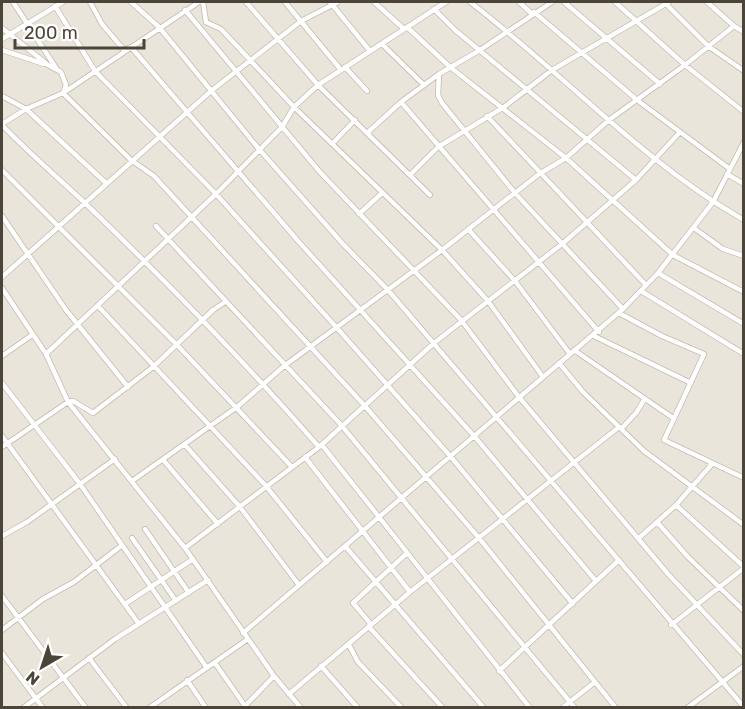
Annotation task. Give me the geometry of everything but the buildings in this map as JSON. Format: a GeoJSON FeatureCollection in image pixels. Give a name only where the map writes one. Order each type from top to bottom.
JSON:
{"type":"FeatureCollection","features":[{"type":"Feature","properties":{"kind":"street"},"geometry":{"type":"LineString","coordinates":[[13,2],[56,68]]}},
{"type":"Feature","properties":{"kind":"street"},"geometry":{"type":"LineString","coordinates":[[2,39],[63,2]]}},
{"type":"Feature","properties":{"kind":"street"},"geometry":{"type":"LineString","coordinates":[[90,2],[102,24],[124,50],[131,47]]}},
{"type":"Feature","properties":{"kind":"street"},"geometry":{"type":"LineString","coordinates":[[131,2],[159,27],[258,148],[388,290],[498,417],[671,625],[744,707]]}},
{"type":"Feature","properties":{"kind":"street"},"geometry":{"type":"LineString","coordinates":[[530,708],[498,671],[406,554],[380,517],[321,446],[263,383],[145,263],[2,124],[26,109],[63,93],[159,27],[201,2],[206,22],[221,29],[294,107],[381,194],[442,250],[488,301],[543,377]]}},
{"type":"Feature","properties":{"kind":"street"},"geometry":{"type":"LineString","coordinates":[[246,2],[318,85],[430,195]]}},
{"type":"Feature","properties":{"kind":"street"},"geometry":{"type":"LineString","coordinates":[[285,2],[343,68],[367,91]]}},
{"type":"Feature","properties":{"kind":"street"},"geometry":{"type":"LineString","coordinates":[[2,278],[84,202],[211,91],[236,73],[276,38],[331,3],[338,2]]}},
{"type":"Feature","properties":{"kind":"street"},"geometry":{"type":"LineString","coordinates":[[374,2],[450,67],[504,107],[566,158],[673,255],[744,292]]}},
{"type":"Feature","properties":{"kind":"street"},"geometry":{"type":"LineString","coordinates":[[46,354],[216,194],[258,148],[282,127],[294,107],[318,85],[446,2]]}},
{"type":"Feature","properties":{"kind":"street"},"geometry":{"type":"LineString","coordinates":[[470,2],[509,31],[655,158],[713,202],[744,220]]}},
{"type":"Feature","properties":{"kind":"street"},"geometry":{"type":"LineString","coordinates":[[519,2],[638,100],[730,169]]}},
{"type":"Feature","properties":{"kind":"street"},"geometry":{"type":"LineString","coordinates":[[368,133],[401,102],[439,74],[552,2]]}},
{"type":"Feature","properties":{"kind":"street"},"geometry":{"type":"LineString","coordinates":[[564,2],[608,37],[660,84]]}},
{"type":"Feature","properties":{"kind":"street"},"geometry":{"type":"LineString","coordinates":[[615,2],[685,65],[744,112]]}},
{"type":"Feature","properties":{"kind":"street"},"geometry":{"type":"LineString","coordinates":[[410,175],[438,147],[504,107],[552,70],[666,2],[708,46],[744,71]]}},
{"type":"Feature","properties":{"kind":"street"},"geometry":{"type":"LineString","coordinates":[[706,2],[744,32]]}},
{"type":"Feature","properties":{"kind":"street"},"geometry":{"type":"LineString","coordinates":[[331,3],[370,51]]}},
{"type":"Feature","properties":{"kind":"street"},"geometry":{"type":"LineString","coordinates":[[55,6],[95,71],[216,194],[337,328],[451,457],[573,604]]}},
{"type":"Feature","properties":{"kind":"street"},"geometry":{"type":"LineString","coordinates":[[434,9],[636,180]]}},
{"type":"Feature","properties":{"kind":"street"},"geometry":{"type":"LineString","coordinates":[[185,10],[282,127],[359,214],[415,269],[461,320],[519,397],[697,605],[744,655]]}},
{"type":"Feature","properties":{"kind":"street"},"geometry":{"type":"LineString","coordinates":[[132,481],[164,461],[237,407],[284,366],[442,250],[539,174],[566,158],[609,120],[660,84],[734,26]]}},
{"type":"Feature","properties":{"kind":"street"},"geometry":{"type":"LineString","coordinates":[[2,28],[48,65]]}},
{"type":"Feature","properties":{"kind":"street"},"geometry":{"type":"LineString","coordinates":[[382,44],[424,86]]}},
{"type":"Feature","properties":{"kind":"street"},"geometry":{"type":"LineString","coordinates":[[131,47],[299,242],[475,437],[596,581]]}},
{"type":"Feature","properties":{"kind":"street"},"geometry":{"type":"LineString","coordinates":[[2,50],[56,68],[61,72],[66,85],[63,93]]}},
{"type":"Feature","properties":{"kind":"street"},"geometry":{"type":"LineString","coordinates":[[439,74],[438,95],[515,193],[621,311],[662,336],[704,354],[664,440],[744,478]]}},
{"type":"Feature","properties":{"kind":"street"},"geometry":{"type":"LineString","coordinates":[[63,93],[131,160],[154,176],[364,405],[479,538],[616,708]]}},
{"type":"Feature","properties":{"kind":"street"},"geometry":{"type":"LineString","coordinates":[[2,96],[26,109],[106,183]]}},
{"type":"Feature","properties":{"kind":"street"},"geometry":{"type":"LineString","coordinates":[[401,102],[599,332]]}},
{"type":"Feature","properties":{"kind":"street"},"geometry":{"type":"LineString","coordinates":[[487,116],[539,174],[646,285]]}},
{"type":"Feature","properties":{"kind":"street"},"geometry":{"type":"LineString","coordinates":[[332,144],[355,120]]}},
{"type":"Feature","properties":{"kind":"street"},"geometry":{"type":"LineString","coordinates":[[185,548],[321,446],[461,320],[562,244],[636,180],[680,132]]}},
{"type":"Feature","properties":{"kind":"street"},"geometry":{"type":"LineString","coordinates":[[243,633],[621,311],[658,273],[713,202],[744,142]]}},
{"type":"Feature","properties":{"kind":"street"},"geometry":{"type":"LineString","coordinates":[[2,170],[177,345],[292,467]]}},
{"type":"Feature","properties":{"kind":"street"},"geometry":{"type":"LineString","coordinates":[[727,174],[744,184]]}},
{"type":"Feature","properties":{"kind":"street"},"geometry":{"type":"LineString","coordinates":[[359,214],[381,194]]}},
{"type":"Feature","properties":{"kind":"street"},"geometry":{"type":"LineString","coordinates":[[2,216],[4,224],[28,253],[78,325],[129,387]]}},
{"type":"Feature","properties":{"kind":"street"},"geometry":{"type":"LineString","coordinates":[[156,226],[342,426],[454,558],[574,708]]}},
{"type":"Feature","properties":{"kind":"street"},"geometry":{"type":"LineString","coordinates":[[694,228],[723,249],[744,256]]}},
{"type":"Feature","properties":{"kind":"street"},"geometry":{"type":"LineString","coordinates":[[468,229],[514,280],[572,352],[673,418]]}},
{"type":"Feature","properties":{"kind":"street"},"geometry":{"type":"LineString","coordinates":[[658,273],[744,324]]}},
{"type":"Feature","properties":{"kind":"street"},"geometry":{"type":"LineString","coordinates":[[2,288],[46,354],[68,402],[185,548],[274,676],[301,708]]}},
{"type":"Feature","properties":{"kind":"street"},"geometry":{"type":"LineString","coordinates":[[640,291],[744,354]]}},
{"type":"Feature","properties":{"kind":"street"},"geometry":{"type":"LineString","coordinates":[[2,447],[68,402],[73,401],[93,412],[153,367],[225,302]]}},
{"type":"Feature","properties":{"kind":"street"},"geometry":{"type":"LineString","coordinates":[[98,306],[266,486],[327,562]]}},
{"type":"Feature","properties":{"kind":"street"},"geometry":{"type":"LineString","coordinates":[[2,356],[32,335]]}},
{"type":"Feature","properties":{"kind":"street"},"geometry":{"type":"LineString","coordinates":[[594,336],[691,383]]}},
{"type":"Feature","properties":{"kind":"street"},"geometry":{"type":"LineString","coordinates":[[559,363],[644,451],[743,523]]}},
{"type":"Feature","properties":{"kind":"street"},"geometry":{"type":"LineString","coordinates":[[2,383],[80,484],[207,668]]}},
{"type":"Feature","properties":{"kind":"street"},"geometry":{"type":"LineString","coordinates":[[289,694],[426,579],[619,427],[622,428],[636,414],[644,400]]}},
{"type":"Feature","properties":{"kind":"street"},"geometry":{"type":"LineString","coordinates":[[2,436],[139,624]]}},
{"type":"Feature","properties":{"kind":"street"},"geometry":{"type":"LineString","coordinates":[[185,445],[240,507],[299,585]]}},
{"type":"Feature","properties":{"kind":"street"},"geometry":{"type":"LineString","coordinates":[[305,457],[361,532],[410,592]]}},
{"type":"Feature","properties":{"kind":"street"},"geometry":{"type":"LineString","coordinates":[[2,536],[115,459]]}},
{"type":"Feature","properties":{"kind":"street"},"geometry":{"type":"LineString","coordinates":[[164,461],[218,524]]}},
{"type":"Feature","properties":{"kind":"street"},"geometry":{"type":"LineString","coordinates":[[639,538],[676,506],[712,464]]}},
{"type":"Feature","properties":{"kind":"street"},"geometry":{"type":"LineString","coordinates":[[671,625],[744,567],[676,506]]}},
{"type":"Feature","properties":{"kind":"street"},"geometry":{"type":"LineString","coordinates":[[657,522],[719,588],[744,610]]}},
{"type":"Feature","properties":{"kind":"street"},"geometry":{"type":"LineString","coordinates":[[145,529],[189,593]]}},
{"type":"Feature","properties":{"kind":"street"},"geometry":{"type":"LineString","coordinates":[[132,538],[176,601]]}},
{"type":"Feature","properties":{"kind":"street"},"geometry":{"type":"LineString","coordinates":[[2,630],[19,620],[43,600],[74,582],[121,546]]}},
{"type":"Feature","properties":{"kind":"street"},"geometry":{"type":"LineString","coordinates":[[345,546],[484,708]]}},
{"type":"Feature","properties":{"kind":"street"},"geometry":{"type":"LineString","coordinates":[[406,554],[353,603],[370,623],[369,627],[443,708]]}},
{"type":"Feature","properties":{"kind":"street"},"geometry":{"type":"LineString","coordinates":[[125,604],[193,559]]}},
{"type":"Feature","properties":{"kind":"street"},"geometry":{"type":"LineString","coordinates":[[498,671],[525,649],[620,560]]}},
{"type":"Feature","properties":{"kind":"street"},"geometry":{"type":"LineString","coordinates":[[23,708],[89,657],[208,580]]}},
{"type":"Feature","properties":{"kind":"street"},"geometry":{"type":"LineString","coordinates":[[2,596],[86,708]]}},
{"type":"Feature","properties":{"kind":"street"},"geometry":{"type":"LineString","coordinates":[[150,708],[248,639]]}},
{"type":"Feature","properties":{"kind":"street"},"geometry":{"type":"LineString","coordinates":[[349,645],[358,662],[402,708]]}},
{"type":"Feature","properties":{"kind":"street"},"geometry":{"type":"LineString","coordinates":[[2,653],[43,708]]}},
{"type":"Feature","properties":{"kind":"street"},"geometry":{"type":"LineString","coordinates":[[89,657],[127,708]]}},
{"type":"Feature","properties":{"kind":"street"},"geometry":{"type":"LineString","coordinates":[[215,663],[244,707],[274,676]]}},
{"type":"Feature","properties":{"kind":"street"},"geometry":{"type":"LineString","coordinates":[[321,666],[358,708]]}},
{"type":"Feature","properties":{"kind":"street"},"geometry":{"type":"LineString","coordinates":[[687,708],[744,666]]}},
{"type":"Feature","properties":{"kind":"street"},"geometry":{"type":"LineString","coordinates":[[187,681],[206,708]]}},
{"type":"Feature","properties":{"kind":"street"},"geometry":{"type":"LineString","coordinates":[[562,708],[595,682]]}},
{"type":"Feature","properties":{"kind":"street"},"geometry":{"type":"LineString","coordinates":[[159,700],[165,708]]}},
{"type":"Feature","properties":{"kind":"shaded area"},"geometry":{"type":"Polygon","coordinates":[[[2,2],[743,2],[743,707],[2,707],[2,2]]]}}]}
